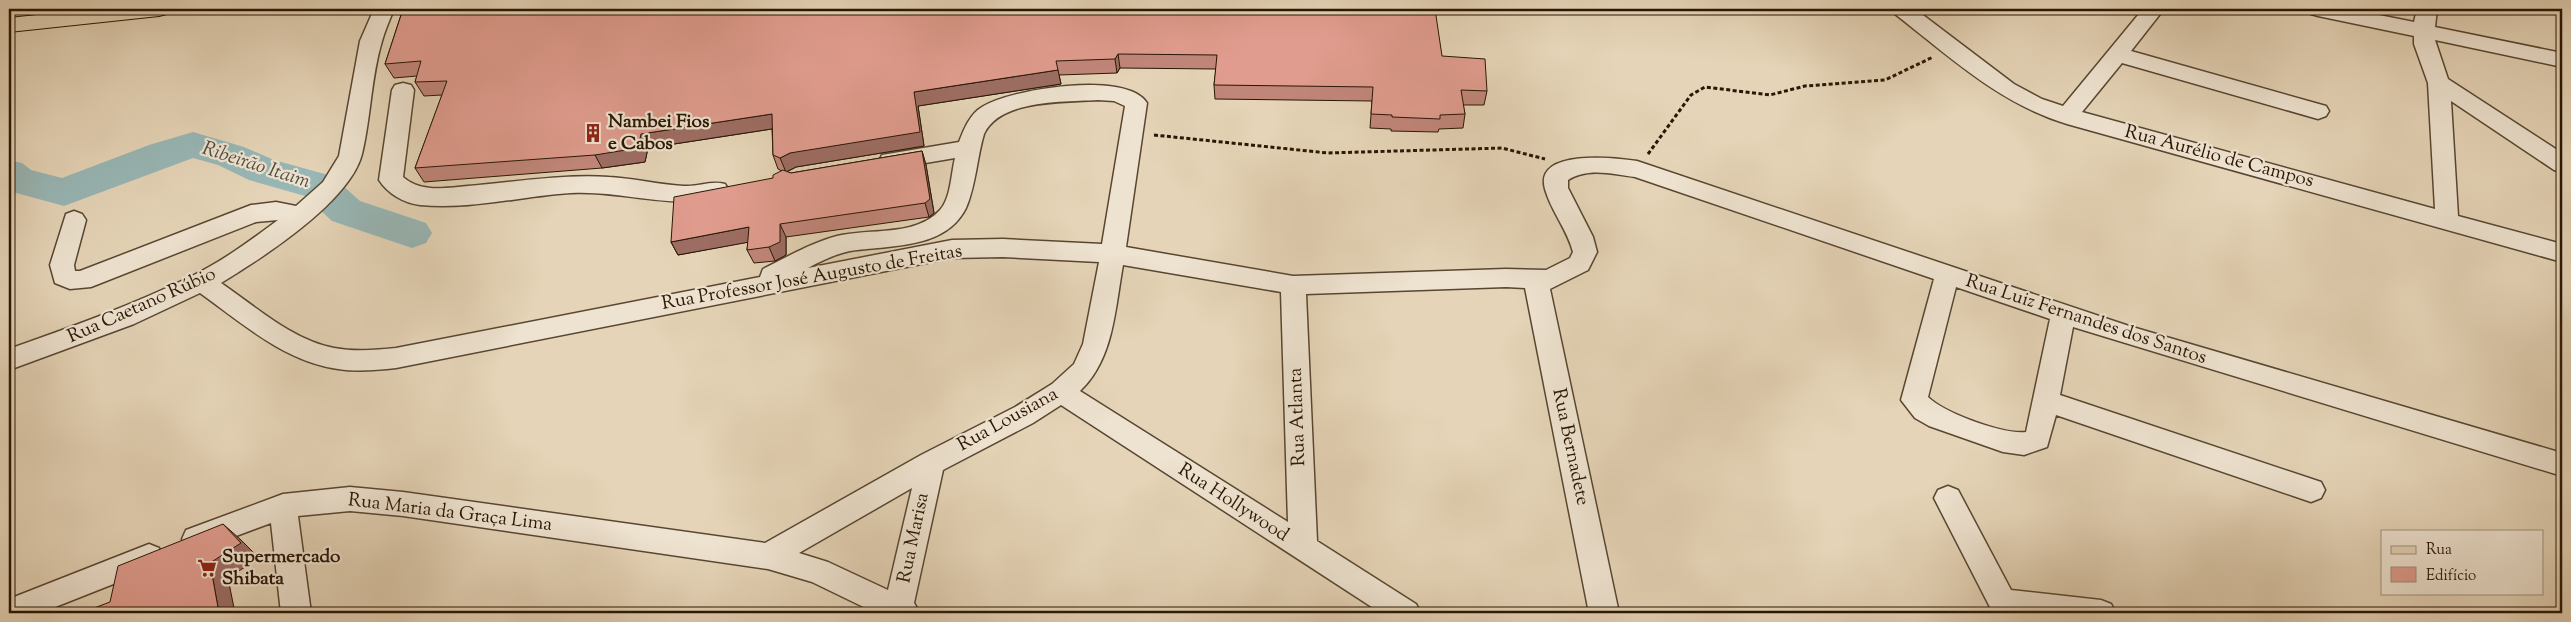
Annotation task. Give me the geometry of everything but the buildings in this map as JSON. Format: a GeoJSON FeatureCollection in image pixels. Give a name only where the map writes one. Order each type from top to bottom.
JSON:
{"type":"FeatureCollection","features":[{"type":"Feature","properties":{"kind":"main road"},"geometry":{"type":"LineString","coordinates":[[9,25],[159,9]]}},
{"type":"Feature","properties":{"kind":"street","name":"Rua Caetano Rúbio"},"geometry":{"type":"LineString","coordinates":[[9,360],[125,318],[202,282],[245,257],[304,213],[332,188],[350,156],[371,41],[384,9]]}},
{"type":"Feature","properties":{"kind":"street","name":"Rua Aurélio de Campos"},"geometry":{"type":"LineString","coordinates":[[1902,9],[2006,89],[2034,104],[2067,116],[2562,253]]}},
{"type":"Feature","properties":{"kind":"street"},"geometry":{"type":"LineString","coordinates":[[2067,116],[2154,9]]}},
{"type":"Feature","properties":{"kind":"street"},"geometry":{"type":"LineString","coordinates":[[2318,9],[2562,60]]}},
{"type":"Feature","properties":{"kind":"street"},"geometry":{"type":"LineString","coordinates":[[2427,9],[2424,20],[2425,44],[2440,82],[2447,221]]}},
{"type":"Feature","properties":{"kind":"street"},"geometry":{"type":"LineString","coordinates":[[2118,54],[2318,111]]}},
{"type":"Feature","properties":{"kind":"street"},"geometry":{"type":"LineString","coordinates":[[2440,82],[2562,164]]}},
{"type":"Feature","properties":{"kind":"street"},"geometry":{"type":"LineString","coordinates":[[403,90],[391,180],[402,190],[418,196],[443,198],[572,185],[601,185],[687,195],[742,185]]}},
{"type":"Feature","properties":{"kind":"street","name":"Rua Lousiana"},"geometry":{"type":"LineString","coordinates":[[768,556],[931,463],[1024,415],[1061,392],[1084,371],[1096,344],[1113,254],[1136,103],[1128,96],[1116,93],[1057,95],[996,107],[979,121],[969,148]]}},
{"type":"Feature","properties":{"kind":"street"},"geometry":{"type":"LineString","coordinates":[[751,288],[809,256],[837,245],[925,232],[941,222],[954,210],[969,148],[873,164]]}},
{"type":"Feature","properties":{"kind":"street"},"geometry":{"type":"LineString","coordinates":[[1536,281],[1549,280],[1579,264],[1585,252],[1581,237],[1556,188],[1556,176],[1566,168],[1625,167]]}},
{"type":"Feature","properties":{"kind":"street","name":"Rua Luiz Fernandes dos Santos"},"geometry":{"type":"LineString","coordinates":[[1625,167],[2063,314],[2371,409],[2562,465]]}},
{"type":"Feature","properties":{"kind":"street"},"geometry":{"type":"LineString","coordinates":[[74,220],[62,265],[64,276],[70,280],[82,280],[251,214],[269,210],[304,213]]}},
{"type":"Feature","properties":{"kind":"street","name":"Rua Professor José Augusto de Freitas"},"geometry":{"type":"LineString","coordinates":[[202,282],[294,344],[327,357],[358,361],[406,356],[952,249],[1003,248],[1113,254],[1293,285],[1506,278],[1536,281]]}},
{"type":"Feature","properties":{"kind":"street"},"geometry":{"type":"LineString","coordinates":[[1948,276],[1918,378],[1914,400],[1924,410],[1938,418],[2003,441],[2024,444],[2038,439],[2063,314]]}},
{"type":"Feature","properties":{"kind":"street","name":"Rua Bernadete"},"geometry":{"type":"LineString","coordinates":[[1536,281],[1604,613]]}},
{"type":"Feature","properties":{"kind":"street","name":"Rua Atlanta"},"geometry":{"type":"LineString","coordinates":[[1293,285],[1304,548]]}},
{"type":"Feature","properties":{"kind":"street","name":"Rua Hollywood"},"geometry":{"type":"LineString","coordinates":[[1061,392],[1406,613]]}},
{"type":"Feature","properties":{"kind":"street"},"geometry":{"type":"LineString","coordinates":[[2045,401],[2311,490]]}},
{"type":"Feature","properties":{"kind":"street","name":"Rua Marisa"},"geometry":{"type":"LineString","coordinates":[[900,612],[931,463]]}},
{"type":"Feature","properties":{"kind":"street"},"geometry":{"type":"LineString","coordinates":[[1948,498],[2006,608],[2101,613]]}},
{"type":"Feature","properties":{"kind":"street","name":"Rua Maria da Graça Lima"},"geometry":{"type":"LineString","coordinates":[[9,612],[283,506],[350,499],[376,501],[768,556],[818,571],[900,612]]}},
{"type":"Feature","properties":{"kind":"street"},"geometry":{"type":"LineString","coordinates":[[283,506],[296,613]]}},
{"type":"Feature","properties":{"kind":"path"},"geometry":{"type":"LineString","coordinates":[[1625,167],[1691,95],[1705,87],[1770,95],[1805,86],[1885,80],[1951,48]]}},
{"type":"Feature","properties":{"kind":"path"},"geometry":{"type":"LineString","coordinates":[[1131,132],[1328,153],[1502,148],[1541,157],[1566,168]]}},
{"type":"Feature","properties":{"kind":"waterway","name":"Ribeirão Itaim"},"geometry":{"type":"LineString","coordinates":[[9,173],[19,180],[64,192],[162,154],[193,145],[231,156],[262,170],[318,186],[346,211],[412,233]]}},
{"type":"Feature","properties":{"kind":"place","name":"Nambei Fios e Cabos"},"geometry":{"type":"Point","coordinates":[593,133]}},
{"type":"Feature","properties":{"kind":"place","name":"Supermercado Shibata"},"geometry":{"type":"Point","coordinates":[207,568]}}]}
